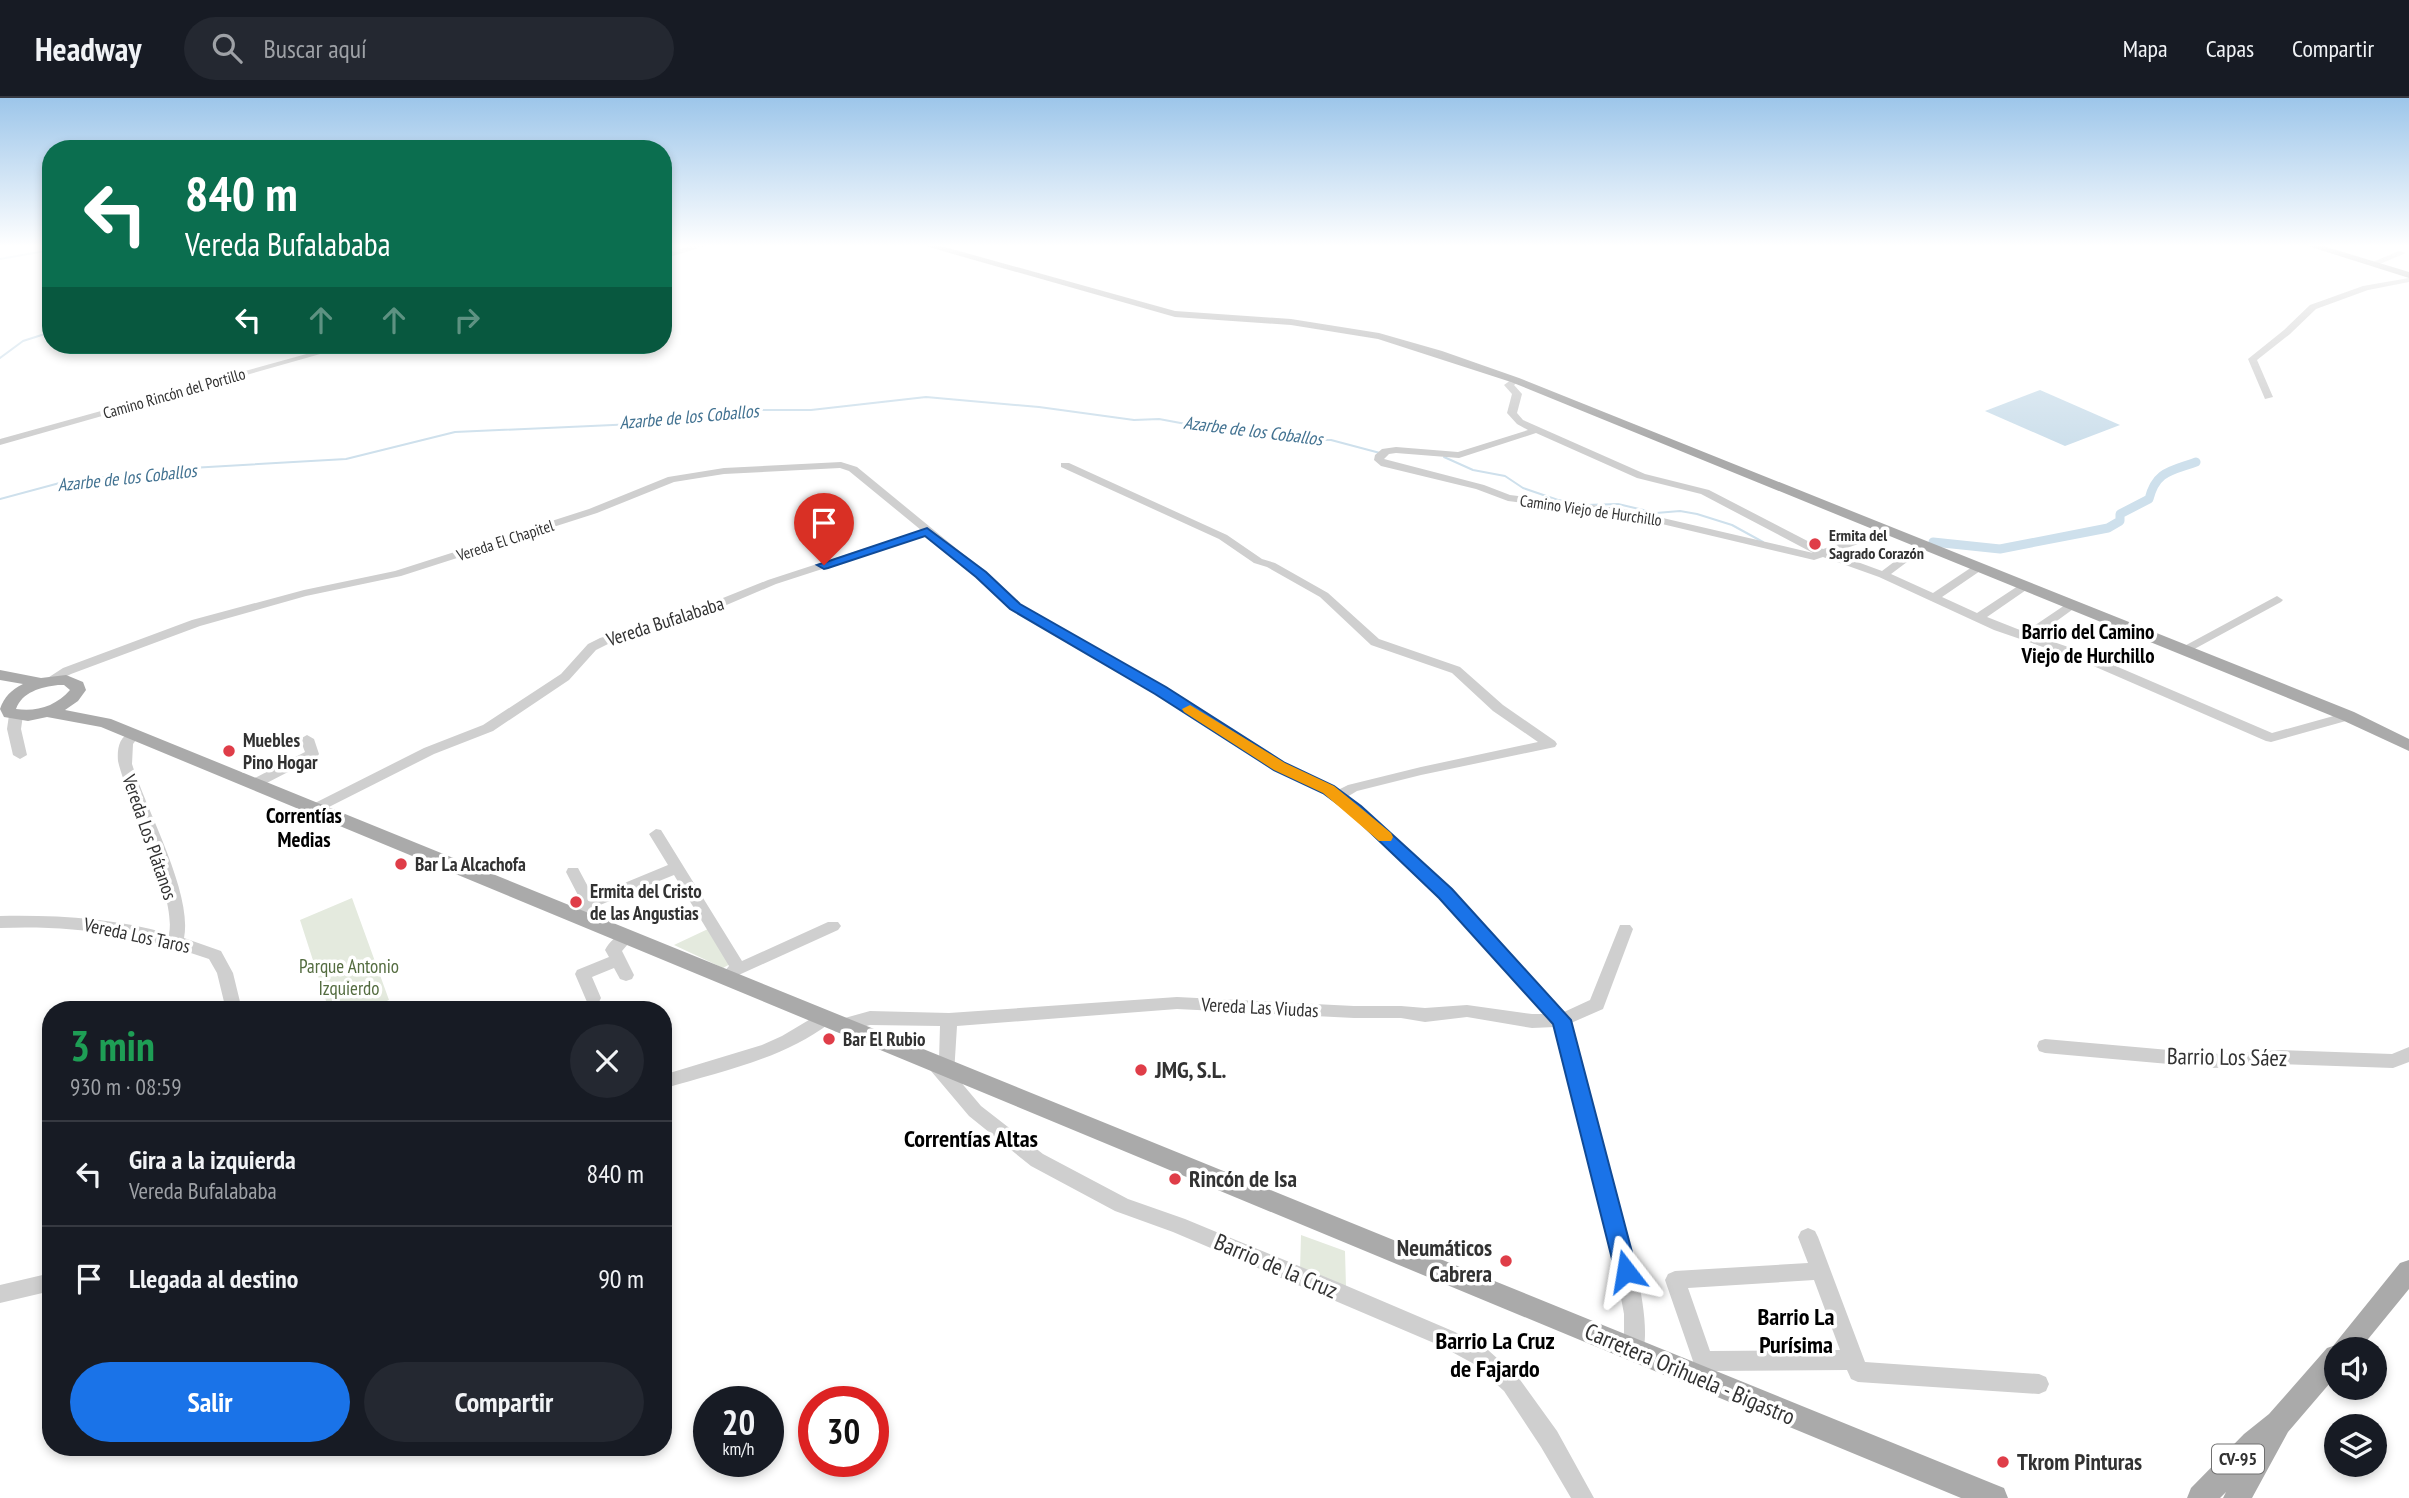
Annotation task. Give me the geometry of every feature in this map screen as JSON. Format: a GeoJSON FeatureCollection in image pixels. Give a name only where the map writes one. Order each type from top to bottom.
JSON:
{"type":"FeatureCollection","features":[{"type":"Feature","properties":{"kind":"main road"},"geometry":{"type":"LineString","coordinates":[[1165,311],[1291,321],[1379,336],[1485,369],[1512,383],[2348,716],[2409,746]]}},
{"type":"Feature","properties":{"kind":"main road"},"geometry":{"type":"LineString","coordinates":[[0,675],[56,679],[77,685],[74,696],[46,712]]}},
{"type":"Feature","properties":{"kind":"main road"},"geometry":{"type":"LineString","coordinates":[[56,679],[7,693],[8,709],[16,715],[46,712],[105,723]]}},
{"type":"Feature","properties":{"kind":"main road"},"geometry":{"type":"LineString","coordinates":[[74,696],[105,723]]}},
{"type":"Feature","properties":{"kind":"main road","name":"Carretera Orihuela - Bigastro"},"geometry":{"type":"LineString","coordinates":[[105,723],[314,809],[581,909],[626,937],[730,973],[832,1022],[942,1068],[1634,1351],[1701,1370],[1994,1498]]}},
{"type":"Feature","properties":{"kind":"main road"},"geometry":{"type":"LineString","coordinates":[[2354,1337],[2409,1271]]}},
{"type":"Feature","properties":{"kind":"main road","name":"CV-95"},"geometry":{"type":"LineString","coordinates":[[2201,1498],[2253,1443],[2278,1423],[2324,1371]]}},
{"type":"Feature","properties":{"kind":"main road","name":"CV-95"},"geometry":{"type":"LineString","coordinates":[[2237,1498],[2278,1423]]}},
{"type":"Feature","properties":{"kind":"street"},"geometry":{"type":"LineString","coordinates":[[2268,397],[2252,359],[2287,332],[2308,311]]}},
{"type":"Feature","properties":{"kind":"street","name":"Camino Rincón del Portillo"},"geometry":{"type":"LineString","coordinates":[[0,442],[316,354]]}},
{"type":"Feature","properties":{"kind":"street"},"geometry":{"type":"LineString","coordinates":[[1512,383],[1517,394],[1512,413],[1520,422],[1537,430]]}},
{"type":"Feature","properties":{"kind":"street","name":"Camino Viejo de Hurchillo"},"geometry":{"type":"LineString","coordinates":[[1537,430],[1640,476],[1705,492],[1822,553],[1814,557],[1797,554],[1634,514],[1508,498],[1480,487],[1379,460],[1381,454],[1391,450],[1465,454],[1537,430]]}},
{"type":"Feature","properties":{"kind":"street","name":"Vereda El Chapitel"},"geometry":{"type":"LineString","coordinates":[[56,679],[196,623],[304,593],[397,574],[593,511],[658,484],[689,475],[841,465],[853,469],[981,575],[1015,607],[1160,690],[1280,767],[1337,796],[1446,894],[1562,1020]]}},
{"type":"Feature","properties":{"kind":"street"},"geometry":{"type":"LineString","coordinates":[[1065,465],[1223,537],[1258,561],[1324,595],[1375,642],[1457,670],[1498,709],[1550,744],[1421,771],[1353,788],[1337,796]]}},
{"type":"Feature","properties":{"kind":"street"},"geometry":{"type":"LineString","coordinates":[[1822,553],[1889,531]]}},
{"type":"Feature","properties":{"kind":"street","name":"Vereda Bufalababa"},"geometry":{"type":"LineString","coordinates":[[314,809],[429,751],[488,728],[565,677],[592,647],[604,640],[692,615],[772,582],[927,532]]}},
{"type":"Feature","properties":{"kind":"street"},"geometry":{"type":"LineString","coordinates":[[1883,575],[1923,545]]}},
{"type":"Feature","properties":{"kind":"street"},"geometry":{"type":"LineString","coordinates":[[1822,553],[1883,575],[1978,618],[2079,655],[2271,738],[2348,716]]}},
{"type":"Feature","properties":{"kind":"street"},"geometry":{"type":"LineString","coordinates":[[1932,599],[1979,567]]}},
{"type":"Feature","properties":{"kind":"street"},"geometry":{"type":"LineString","coordinates":[[1978,618],[2025,586]]}},
{"type":"Feature","properties":{"kind":"street"},"geometry":{"type":"LineString","coordinates":[[2183,650],[2277,600]]}},
{"type":"Feature","properties":{"kind":"street"},"geometry":{"type":"LineString","coordinates":[[2026,637],[2072,605]]}},
{"type":"Feature","properties":{"kind":"street"},"geometry":{"type":"LineString","coordinates":[[16,715],[14,729],[20,755]]}},
{"type":"Feature","properties":{"kind":"street","name":"Vereda Los Plátanos"},"geometry":{"type":"LineString","coordinates":[[132,736],[126,743],[124,762],[163,864],[181,927],[176,940]]}},
{"type":"Feature","properties":{"kind":"street"},"geometry":{"type":"LineString","coordinates":[[254,784],[312,754],[307,739]]}},
{"type":"Feature","properties":{"kind":"street"},"geometry":{"type":"LineString","coordinates":[[656,834],[730,973],[833,926]]}},
{"type":"Feature","properties":{"kind":"street"},"geometry":{"type":"LineString","coordinates":[[573,872],[581,909],[676,868]]}},
{"type":"Feature","properties":{"kind":"street","name":"Vereda Los Taros"},"geometry":{"type":"LineString","coordinates":[[0,922],[49,919],[103,925],[176,940],[215,955],[225,973],[232,1001]]}},
{"type":"Feature","properties":{"kind":"street","name":"Vereda Las Viudas"},"geometry":{"type":"LineString","coordinates":[[832,1022],[870,1018],[949,1020],[1191,1003],[1401,1012],[1425,1016],[1467,1011],[1532,1021],[1562,1020],[1597,1004],[1625,929]]}},
{"type":"Feature","properties":{"kind":"street"},"geometry":{"type":"LineString","coordinates":[[626,937],[613,950],[626,975]]}},
{"type":"Feature","properties":{"kind":"street"},"geometry":{"type":"LineString","coordinates":[[593,998],[583,974],[618,960]]}},
{"type":"Feature","properties":{"kind":"street"},"geometry":{"type":"LineString","coordinates":[[942,1068],[949,1020]]}},
{"type":"Feature","properties":{"kind":"street"},"geometry":{"type":"LineString","coordinates":[[1562,1020],[1626,1271],[1634,1314],[1634,1351]]}},
{"type":"Feature","properties":{"kind":"street"},"geometry":{"type":"LineString","coordinates":[[672,1079],[783,1044],[832,1022]]}},
{"type":"Feature","properties":{"kind":"street","name":"Barrio Los Sáez"},"geometry":{"type":"LineString","coordinates":[[2045,1046],[2214,1061],[2283,1057],[2393,1061],[2409,1054]]}},
{"type":"Feature","properties":{"kind":"street","name":"Barrio de la Cruz"},"geometry":{"type":"LineString","coordinates":[[942,1068],[975,1111],[1049,1166],[1122,1206],[1178,1225],[1333,1290],[1448,1339],[1480,1357],[1511,1384],[1549,1439],[1583,1498]]}},
{"type":"Feature","properties":{"kind":"street"},"geometry":{"type":"LineString","coordinates":[[1808,1237],[1858,1372],[2039,1384]]}},
{"type":"Feature","properties":{"kind":"street"},"geometry":{"type":"LineString","coordinates":[[1820,1271],[1675,1280],[1701,1370],[1854,1360]]}},
{"type":"Feature","properties":{"kind":"street"},"geometry":{"type":"LineString","coordinates":[[0,1294],[42,1284]]}},
{"type":"Feature","properties":{"kind":"green space","name":"Parque Antonio Izquierdo"},"geometry":{"type":"Polygon","coordinates":[[[352,898],[389,1000],[326,1001],[300,920],[352,898]]]}},
{"type":"Feature","properties":{"kind":"green space"},"geometry":{"type":"Polygon","coordinates":[[[708,929],[732,963],[723,968],[674,945],[708,929]]]}},
{"type":"Feature","properties":{"kind":"green space"},"geometry":{"type":"Polygon","coordinates":[[[1301,1235],[1345,1251],[1346,1287],[1300,1270],[1301,1235]]]}},
{"type":"Feature","properties":{"kind":"water"},"geometry":{"type":"Polygon","coordinates":[[[2040,390],[2120,425],[2065,446],[1985,411],[2040,390]]]}},
{"type":"Feature","properties":{"kind":"waterway"},"geometry":{"type":"LineString","coordinates":[[0,358],[23,341],[42,335]]}},
{"type":"Feature","properties":{"kind":"waterway","name":"Azarbe de los Coballos"},"geometry":{"type":"LineString","coordinates":[[0,499],[67,481],[191,468],[346,459],[455,432],[635,424],[744,410],[811,410],[926,397],[1039,407],[1134,420],[1159,419],[1229,432],[1299,440],[1331,440],[1380,453]]}},
{"type":"Feature","properties":{"kind":"waterway"},"geometry":{"type":"LineString","coordinates":[[1444,457],[1473,470],[1505,476],[1523,488],[1558,500],[1578,503]]}},
{"type":"Feature","properties":{"kind":"waterway"},"geometry":{"type":"LineString","coordinates":[[1933,542],[2000,549],[2108,528],[2120,521],[2120,514],[2149,499],[2160,477],[2196,462]]}},
{"type":"Feature","properties":{"kind":"waterway"},"geometry":{"type":"LineString","coordinates":[[1585,505],[1618,504],[1656,513],[1680,511],[1697,514],[1732,525],[1763,542]]}},
{"type":"Feature","properties":{"kind":"slow traffic"},"geometry":{"type":"LineString","coordinates":[[1190,709],[1280,767],[1329,790],[1385,837]]}},
{"type":"Feature","properties":{"kind":"place","name":"Ermita del Sagrado Corazón"},"geometry":{"type":"Point","coordinates":[1815,544]}},
{"type":"Feature","properties":{"kind":"place","name":"Muebles Pino Hogar"},"geometry":{"type":"Point","coordinates":[229,751]}},
{"type":"Feature","properties":{"kind":"place","name":"Bar La Alcachofa"},"geometry":{"type":"Point","coordinates":[401,864]}},
{"type":"Feature","properties":{"kind":"place","name":"Ermita del Cristo de las Angustias"},"geometry":{"type":"Point","coordinates":[576,902]}},
{"type":"Feature","properties":{"kind":"place","name":"Bar El Rubio"},"geometry":{"type":"Point","coordinates":[829,1039]}},
{"type":"Feature","properties":{"kind":"place","name":"JMG, S.L."},"geometry":{"type":"Point","coordinates":[1141,1070]}},
{"type":"Feature","properties":{"kind":"place","name":"Rincón de Isa"},"geometry":{"type":"Point","coordinates":[1175,1179]}},
{"type":"Feature","properties":{"kind":"place","name":"Neumáticos Cabrera"},"geometry":{"type":"Point","coordinates":[1506,1261]}},
{"type":"Feature","properties":{"kind":"place","name":"Tkrom Pinturas"},"geometry":{"type":"Point","coordinates":[2003,1462]}},
{"type":"Feature","properties":{"kind":"district","name":"Barrio del Camino Viejo de Hurchillo"},"geometry":{"type":"Point","coordinates":[2088,644]}},
{"type":"Feature","properties":{"kind":"district","name":"Correntías Medias"},"geometry":{"type":"Point","coordinates":[304,828]}},
{"type":"Feature","properties":{"kind":"district","name":"Correntías Altas"},"geometry":{"type":"Point","coordinates":[971,1139]}},
{"type":"Feature","properties":{"kind":"district","name":"Barrio La Purísima"},"geometry":{"type":"Point","coordinates":[1796,1331]}},
{"type":"Feature","properties":{"kind":"district","name":"Barrio La Cruz de Fajardo"},"geometry":{"type":"Point","coordinates":[1495,1355]}},
{"type":"Feature","properties":{"kind":"route"},"geometry":{"type":"LineString","coordinates":[[824,565],[927,532],[981,575],[1015,607],[1160,690],[1280,767],[1329,790],[1355,810],[1446,894],[1562,1020],[1626,1271]]}}]}
